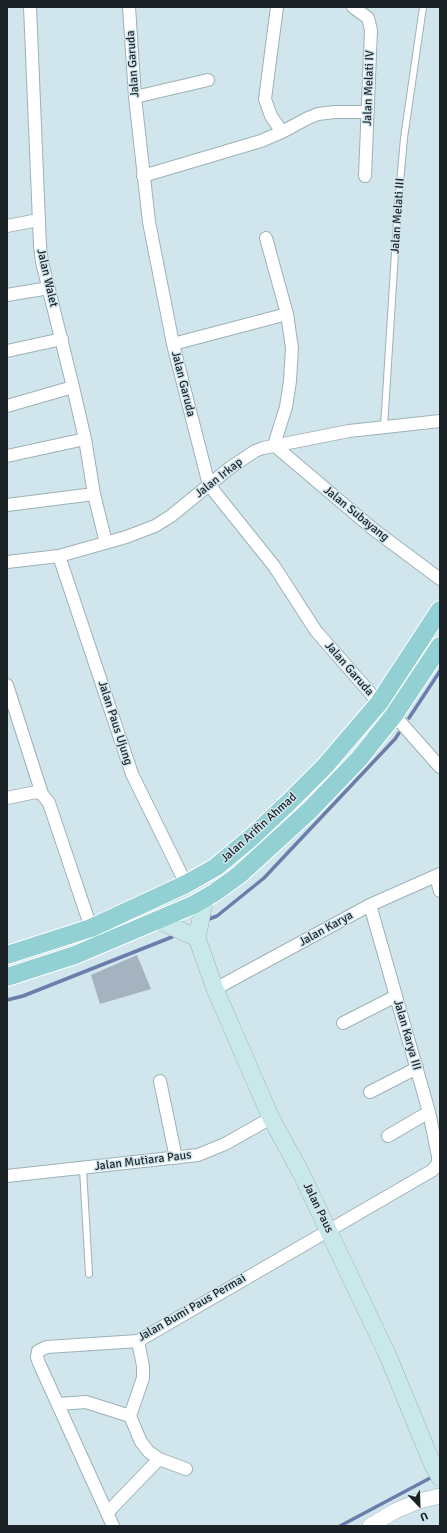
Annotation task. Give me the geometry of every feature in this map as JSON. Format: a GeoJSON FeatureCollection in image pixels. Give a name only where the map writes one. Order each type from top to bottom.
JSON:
{"type":"FeatureCollection","features":[{"type":"Feature","properties":{"kind":"main road","name":"Jalan Arifin Ahmad"},"geometry":{"type":"LineString","coordinates":[[7,955],[91,928],[186,884],[216,867],[252,838],[324,766],[379,703],[440,610]]}},
{"type":"Feature","properties":{"kind":"main road","name":"Jalan Arifin Ahmad"},"geometry":{"type":"LineString","coordinates":[[7,977],[75,955],[158,920],[205,898],[239,875],[310,810],[358,759],[394,715],[440,646]]}},
{"type":"Feature","properties":{"kind":"main road"},"geometry":{"type":"LineString","coordinates":[[158,920],[197,938],[205,898]]}},
{"type":"Feature","properties":{"kind":"main road","name":"Jalan Paus"},"geometry":{"type":"LineString","coordinates":[[197,938],[215,989],[271,1118],[301,1173],[388,1356],[436,1471]]}},
{"type":"Feature","properties":{"kind":"street","name":"Jalan Walet"},"geometry":{"type":"LineString","coordinates":[[30,7],[38,220],[42,262],[62,339],[85,439],[94,494],[106,543]]}},
{"type":"Feature","properties":{"kind":"street","name":"Jalan Garuda"},"geometry":{"type":"LineString","coordinates":[[129,7],[135,97],[149,222],[173,344],[209,485],[274,566],[316,631],[379,703]]}},
{"type":"Feature","properties":{"kind":"street"},"geometry":{"type":"LineString","coordinates":[[277,7],[265,99],[270,116],[282,132]]}},
{"type":"Feature","properties":{"kind":"street","name":"Jalan Melati IV"},"geometry":{"type":"LineString","coordinates":[[354,7],[366,17],[370,24],[365,176]]}},
{"type":"Feature","properties":{"kind":"street"},"geometry":{"type":"LineString","coordinates":[[135,97],[208,80]]}},
{"type":"Feature","properties":{"kind":"street"},"geometry":{"type":"LineString","coordinates":[[143,176],[243,147],[282,132],[318,114],[335,112],[368,112]]}},
{"type":"Feature","properties":{"kind":"street"},"geometry":{"type":"LineString","coordinates":[[7,226],[38,220]]}},
{"type":"Feature","properties":{"kind":"street"},"geometry":{"type":"LineString","coordinates":[[266,238],[287,314],[292,348],[290,381],[286,407],[274,445]]}},
{"type":"Feature","properties":{"kind":"street"},"geometry":{"type":"LineString","coordinates":[[7,295],[49,288]]}},
{"type":"Feature","properties":{"kind":"street"},"geometry":{"type":"LineString","coordinates":[[173,344],[287,314]]}},
{"type":"Feature","properties":{"kind":"street"},"geometry":{"type":"LineString","coordinates":[[7,351],[62,339]]}},
{"type":"Feature","properties":{"kind":"street"},"geometry":{"type":"LineString","coordinates":[[7,406],[73,387]]}},
{"type":"Feature","properties":{"kind":"street","name":"Jalan Irkap"},"geometry":{"type":"LineString","coordinates":[[7,562],[59,556],[139,533],[156,526],[171,516],[231,468],[255,452],[274,445],[349,431],[440,421]]}},
{"type":"Feature","properties":{"kind":"street"},"geometry":{"type":"LineString","coordinates":[[7,456],[85,439]]}},
{"type":"Feature","properties":{"kind":"street","name":"Jalan Subayang"},"geometry":{"type":"LineString","coordinates":[[274,445],[373,529],[440,579]]}},
{"type":"Feature","properties":{"kind":"street"},"geometry":{"type":"LineString","coordinates":[[7,505],[94,494]]}},
{"type":"Feature","properties":{"kind":"street","name":"Jalan Paus Ujung"},"geometry":{"type":"LineString","coordinates":[[59,556],[132,774],[186,884]]}},
{"type":"Feature","properties":{"kind":"street"},"geometry":{"type":"LineString","coordinates":[[7,685],[42,794],[49,803],[91,928]]}},
{"type":"Feature","properties":{"kind":"street"},"geometry":{"type":"LineString","coordinates":[[394,715],[440,767]]}},
{"type":"Feature","properties":{"kind":"street"},"geometry":{"type":"LineString","coordinates":[[7,798],[36,792],[42,794]]}},
{"type":"Feature","properties":{"kind":"street"},"geometry":{"type":"LineString","coordinates":[[438,875],[440,891]]}},
{"type":"Feature","properties":{"kind":"street","name":"Jalan Karya"},"geometry":{"type":"LineString","coordinates":[[215,989],[370,905],[438,875]]}},
{"type":"Feature","properties":{"kind":"street","name":"Jalan Karya III"},"geometry":{"type":"LineString","coordinates":[[370,905],[429,1112],[439,1160],[437,1166]]}},
{"type":"Feature","properties":{"kind":"street"},"geometry":{"type":"LineString","coordinates":[[343,1023],[396,996]]}},
{"type":"Feature","properties":{"kind":"street"},"geometry":{"type":"LineString","coordinates":[[370,1092],[416,1068]]}},
{"type":"Feature","properties":{"kind":"street"},"geometry":{"type":"LineString","coordinates":[[160,1081],[176,1158]]}},
{"type":"Feature","properties":{"kind":"street"},"geometry":{"type":"LineString","coordinates":[[388,1136],[429,1112]]}},
{"type":"Feature","properties":{"kind":"street","name":"Jalan Mutiara Paus"},"geometry":{"type":"LineString","coordinates":[[7,1176],[198,1155],[209,1152],[271,1118]]}},
{"type":"Feature","properties":{"kind":"street","name":"Jalan Bumi Paus Permai"},"geometry":{"type":"LineString","coordinates":[[113,1526],[59,1404],[39,1363],[37,1354],[40,1350],[48,1347],[138,1341],[437,1166]]}},
{"type":"Feature","properties":{"kind":"street"},"geometry":{"type":"LineString","coordinates":[[138,1341],[143,1366],[143,1378],[130,1416],[141,1442],[149,1452],[159,1459],[186,1469]]}},
{"type":"Feature","properties":{"kind":"street"},"geometry":{"type":"LineString","coordinates":[[59,1404],[86,1402],[130,1416]]}},
{"type":"Feature","properties":{"kind":"street"},"geometry":{"type":"LineString","coordinates":[[107,1513],[159,1459]]}},
{"type":"Feature","properties":{"kind":"street"},"geometry":{"type":"LineString","coordinates":[[370,1526],[395,1511],[419,1501],[440,1496]]}},
{"type":"Feature","properties":{"kind":"lane","name":"Jalan Melati III"},"geometry":{"type":"LineString","coordinates":[[384,427],[404,146],[423,7]]}},
{"type":"Feature","properties":{"kind":"lane"},"geometry":{"type":"LineString","coordinates":[[83,1168],[89,1274]]}},
{"type":"Feature","properties":{"kind":"building"},"geometry":{"type":"Polygon","coordinates":[[[137,955],[151,989],[100,1004],[91,975],[137,955]]]}},
{"type":"Feature","properties":{"kind":"waterway"},"geometry":{"type":"LineString","coordinates":[[409,718],[440,671]]}},
{"type":"Feature","properties":{"kind":"waterway"},"geometry":{"type":"LineString","coordinates":[[209,919],[217,916],[264,878],[399,733]]}},
{"type":"Feature","properties":{"kind":"waterway"},"geometry":{"type":"LineString","coordinates":[[7,1000],[23,996],[172,937]]}},
{"type":"Feature","properties":{"kind":"waterway"},"geometry":{"type":"LineString","coordinates":[[340,1526],[434,1476]]}}]}
